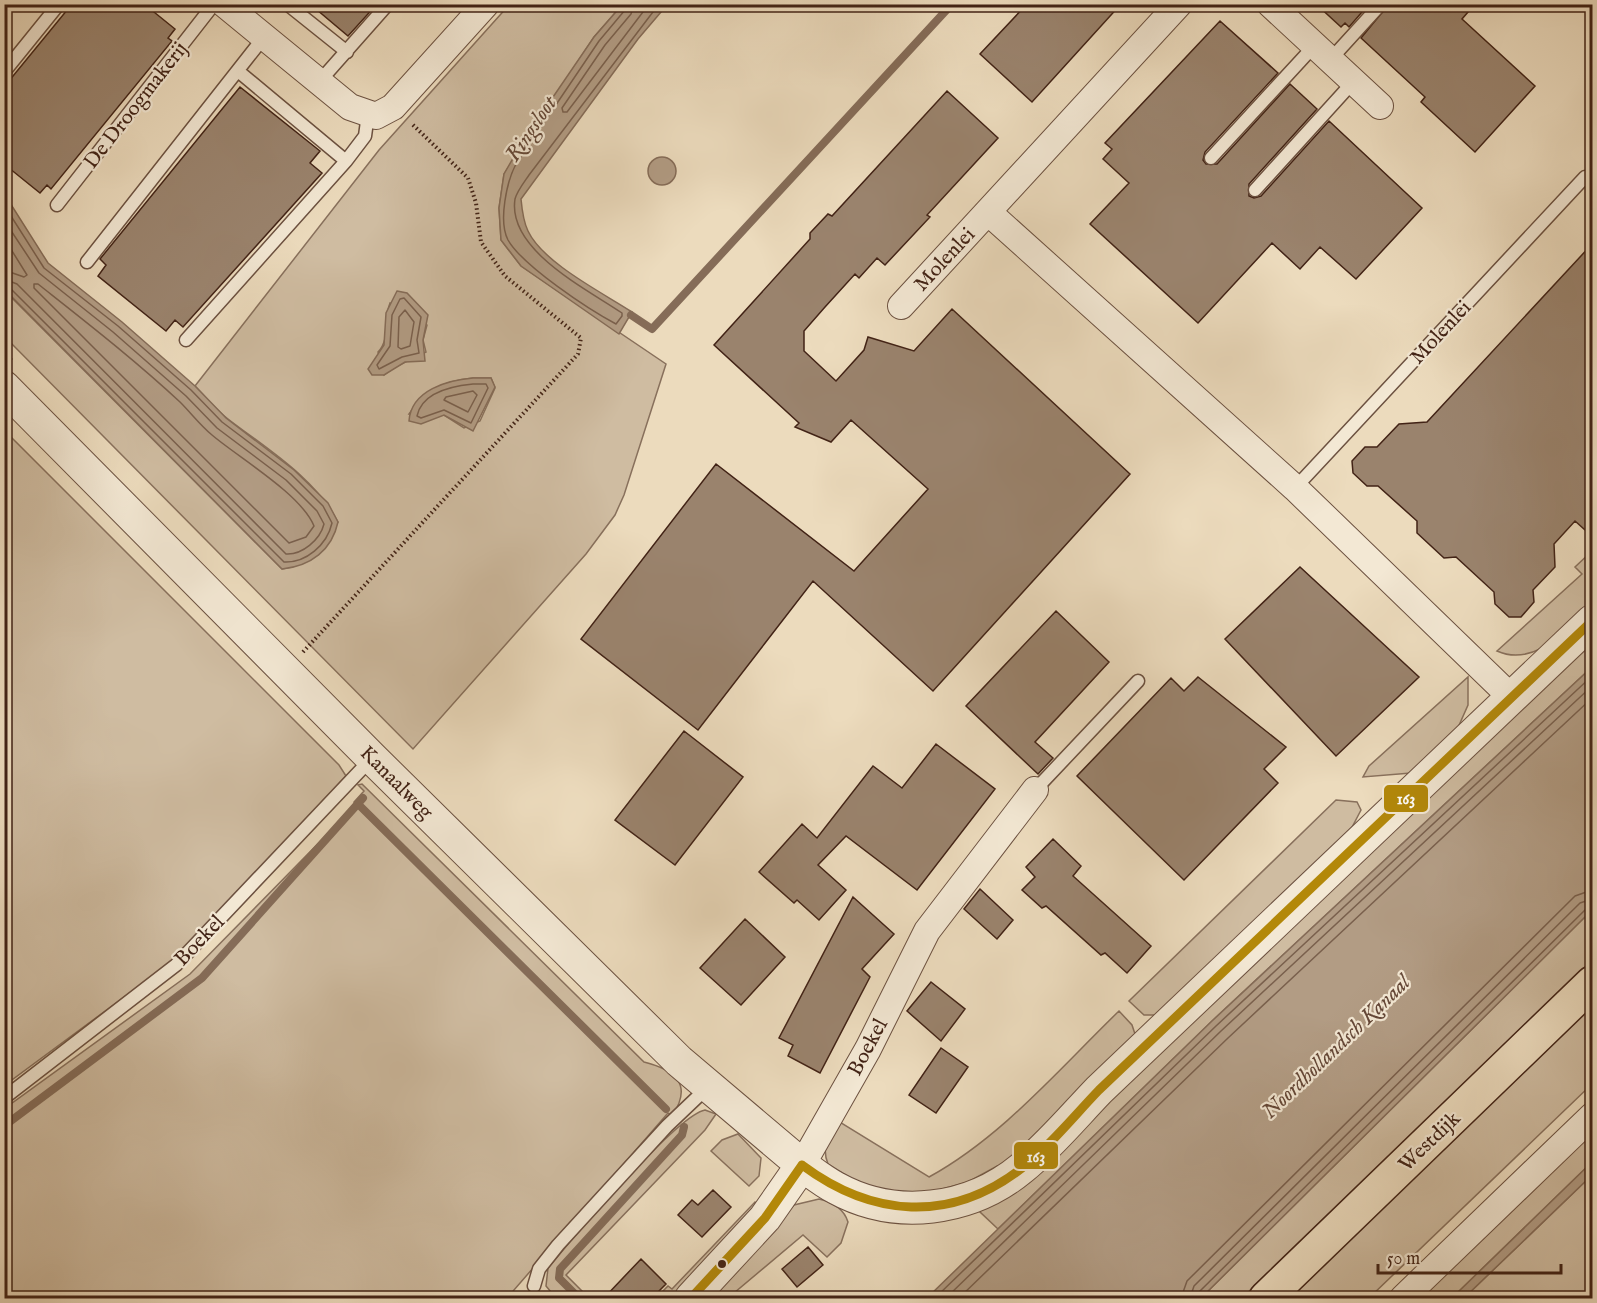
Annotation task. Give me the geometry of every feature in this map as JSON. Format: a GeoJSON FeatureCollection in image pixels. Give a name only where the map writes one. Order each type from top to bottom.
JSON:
{"type":"FeatureCollection","features":[{"type":"Feature","properties":{"kind":"main road","name":"Westdijk"},"geometry":{"type":"LineString","coordinates":[[1266,1299],[1593,983]]}},
{"type":"Feature","properties":{"kind":"street"},"geometry":{"type":"LineString","coordinates":[[224,4],[350,107],[368,114],[383,114],[393,107],[486,4]]}},
{"type":"Feature","properties":{"kind":"street","name":"Molenlei"},"geometry":{"type":"LineString","coordinates":[[901,306],[1179,4]]}},
{"type":"Feature","properties":{"kind":"street"},"geometry":{"type":"LineString","coordinates":[[1270,4],[1380,106]]}},
{"type":"Feature","properties":{"kind":"street","name":"Molenlei"},"geometry":{"type":"LineString","coordinates":[[988,212],[1295,488],[1510,696]]}},
{"type":"Feature","properties":{"kind":"street","name":"Kanaalweg"},"geometry":{"type":"LineString","coordinates":[[4,387],[372,758],[708,1087],[802,1165],[837,1189],[856,1197],[900,1208],[931,1207],[975,1197],[1023,1167],[1099,1090],[1510,696],[1593,621]]}},
{"type":"Feature","properties":{"kind":"street","name":"Boekel"},"geometry":{"type":"LineString","coordinates":[[691,1299],[758,1227],[802,1165],[868,1049],[927,931],[1035,790]]}},
{"type":"Feature","properties":{"kind":"street"},"geometry":{"type":"LineString","coordinates":[[1403,1299],[1593,1116]]}},
{"type":"Feature","properties":{"kind":"lane"},"geometry":{"type":"LineString","coordinates":[[4,72],[60,4]]}},
{"type":"Feature","properties":{"kind":"lane","name":"De Droogmakerij"},"geometry":{"type":"LineString","coordinates":[[57,205],[214,4]]}},
{"type":"Feature","properties":{"kind":"lane"},"geometry":{"type":"LineString","coordinates":[[287,4],[346,52]]}},
{"type":"Feature","properties":{"kind":"lane"},"geometry":{"type":"LineString","coordinates":[[320,82],[388,4]]}},
{"type":"Feature","properties":{"kind":"lane"},"geometry":{"type":"LineString","coordinates":[[1211,159],[1323,52],[1381,4]]}},
{"type":"Feature","properties":{"kind":"lane"},"geometry":{"type":"LineString","coordinates":[[87,262],[264,37]]}},
{"type":"Feature","properties":{"kind":"lane"},"geometry":{"type":"LineString","coordinates":[[238,71],[346,161]]}},
{"type":"Feature","properties":{"kind":"lane"},"geometry":{"type":"LineString","coordinates":[[1255,190],[1354,81]]}},
{"type":"Feature","properties":{"kind":"lane"},"geometry":{"type":"LineString","coordinates":[[186,339],[346,161],[365,135],[368,114]]}},
{"type":"Feature","properties":{"kind":"lane","name":"Molenlei"},"geometry":{"type":"LineString","coordinates":[[1295,488],[1585,177]]}},
{"type":"Feature","properties":{"kind":"lane"},"geometry":{"type":"LineString","coordinates":[[1035,790],[1138,681]]}},
{"type":"Feature","properties":{"kind":"lane","name":"Boekel"},"geometry":{"type":"LineString","coordinates":[[4,1098],[176,965],[372,758]]}},
{"type":"Feature","properties":{"kind":"lane"},"geometry":{"type":"LineString","coordinates":[[534,1286],[539,1269],[558,1245],[667,1126],[708,1087]]}},
{"type":"Feature","properties":{"kind":"path"},"geometry":{"type":"LineString","coordinates":[[302,653],[578,354],[581,338],[505,276],[481,242],[476,203],[468,178],[393,107]]}},
{"type":"Feature","properties":{"kind":"shaded area"},"geometry":{"type":"Polygon","coordinates":[[[509,5],[622,5],[594,37],[504,174],[499,208],[501,240],[521,266],[666,364],[624,495],[615,515],[586,554],[413,749],[5,337],[4,290],[282,569],[301,563],[315,553],[338,522],[328,506],[303,478],[215,408],[195,386],[379,150],[509,5]],[[390,303],[386,335],[378,352],[384,375],[426,352],[423,340],[427,325],[390,303]],[[491,378],[453,381],[436,388],[422,398],[409,414],[444,415],[464,428],[480,421],[495,388],[491,378]]]}},
{"type":"Feature","properties":{"kind":"shaded area"},"geometry":{"type":"Polygon","coordinates":[[[4,430],[339,765],[346,776],[173,961],[5,1085],[4,430]]]}},
{"type":"Feature","properties":{"kind":"shaded area"},"geometry":{"type":"Polygon","coordinates":[[[1592,551],[1592,607],[1561,635],[1537,650],[1511,655],[1497,651],[1582,574],[1575,567],[1592,551]]]}},
{"type":"Feature","properties":{"kind":"shaded area"},"geometry":{"type":"Polygon","coordinates":[[[1592,639],[1592,667],[1212,1021],[998,1229],[979,1211],[1029,1179],[1592,639]]]}},
{"type":"Feature","properties":{"kind":"shaded area"},"geometry":{"type":"Polygon","coordinates":[[[1468,677],[1468,705],[1456,732],[1411,773],[1363,777],[1369,766],[1468,677]]]}},
{"type":"Feature","properties":{"kind":"shaded area"},"geometry":{"type":"Polygon","coordinates":[[[362,784],[644,1062],[665,1069],[678,1080],[681,1096],[672,1116],[668,1113],[507,1298],[5,1298],[4,1109],[190,974],[356,805],[354,802],[364,791],[358,785],[362,784]]]}},
{"type":"Feature","properties":{"kind":"shaded area"},"geometry":{"type":"Polygon","coordinates":[[[1336,800],[1357,802],[1361,810],[1350,831],[1160,1015],[1144,1015],[1129,1001],[1336,800]]]}},
{"type":"Feature","properties":{"kind":"shaded area"},"geometry":{"type":"Polygon","coordinates":[[[1592,910],[1592,960],[1242,1298],[1201,1298],[1592,910]]]}},
{"type":"Feature","properties":{"kind":"shaded area"},"geometry":{"type":"Polygon","coordinates":[[[1592,1003],[1592,1084],[1369,1298],[1288,1298],[1592,1003]]]}},
{"type":"Feature","properties":{"kind":"shaded area"},"geometry":{"type":"Polygon","coordinates":[[[1119,1011],[1132,1025],[1135,1034],[1033,1140],[999,1167],[968,1182],[924,1194],[868,1189],[828,1164],[825,1152],[835,1119],[929,1177],[956,1161],[1005,1122],[1119,1011]]]}},
{"type":"Feature","properties":{"kind":"shaded area"},"geometry":{"type":"Polygon","coordinates":[[[705,1110],[716,1114],[705,1130],[566,1275],[589,1298],[556,1298],[546,1286],[548,1268],[600,1207],[649,1155],[691,1117],[705,1110]]]}},
{"type":"Feature","properties":{"kind":"shaded area"},"geometry":{"type":"Polygon","coordinates":[[[1592,1131],[1592,1162],[1452,1298],[1418,1298],[1592,1131]]]}},
{"type":"Feature","properties":{"kind":"shaded area"},"geometry":{"type":"Polygon","coordinates":[[[738,1134],[761,1158],[759,1176],[749,1186],[711,1151],[722,1140],[738,1134]]]}},
{"type":"Feature","properties":{"kind":"shaded area"},"geometry":{"type":"Polygon","coordinates":[[[1592,1175],[1592,1298],[1464,1298],[1592,1175]]]}},
{"type":"Feature","properties":{"kind":"shaded area"},"geometry":{"type":"Polygon","coordinates":[[[819,1199],[837,1207],[844,1213],[848,1222],[841,1243],[827,1257],[803,1235],[728,1298],[709,1298],[794,1205],[819,1199]]]}},
{"type":"Feature","properties":{"kind":"shaded area"},"geometry":{"type":"Polygon","coordinates":[[[755,1202],[758,1205],[675,1298],[656,1298],[668,1286],[672,1289],[755,1202]]]}},
{"type":"Feature","properties":{"kind":"water"},"geometry":{"type":"Polygon","coordinates":[[[622,5],[667,5],[638,39],[521,199],[528,231],[546,254],[560,266],[632,312],[619,334],[521,266],[501,240],[499,208],[504,174],[523,141],[594,37],[622,5]]]}},
{"type":"Feature","properties":{"kind":"water"},"geometry":{"type":"Polygon","coordinates":[[[662,157],[672,161],[676,171],[672,181],[662,185],[652,181],[648,171],[652,161],[662,157]]]}},
{"type":"Feature","properties":{"kind":"water"},"geometry":{"type":"Polygon","coordinates":[[[5,195],[48,263],[122,322],[195,386],[226,418],[294,470],[328,503],[338,522],[331,541],[319,555],[302,564],[282,569],[5,290],[5,195]]]}},
{"type":"Feature","properties":{"kind":"water"},"geometry":{"type":"Polygon","coordinates":[[[397,291],[407,293],[428,315],[423,340],[425,361],[405,362],[384,375],[372,375],[368,369],[384,345],[386,313],[397,291]]]}},
{"type":"Feature","properties":{"kind":"water"},"geometry":{"type":"Polygon","coordinates":[[[473,378],[491,378],[495,387],[473,431],[444,415],[421,424],[409,421],[416,401],[424,394],[442,384],[473,378]]]}},
{"type":"Feature","properties":{"kind":"water","name":"Noordhollandsch Kanaal"},"geometry":{"type":"Polygon","coordinates":[[[1592,667],[1592,910],[1201,1298],[927,1298],[1212,1021],[1592,667]]]}},
{"type":"Feature","properties":{"kind":"water"},"geometry":{"type":"Polygon","coordinates":[[[1592,1162],[1592,1175],[1464,1298],[1452,1298],[1592,1162]]]}},
{"type":"Feature","properties":{"kind":"building"},"geometry":{"type":"Polygon","coordinates":[[[72,4],[144,4],[175,29],[168,38],[172,41],[51,189],[47,185],[40,193],[4,164],[4,87],[72,4]]]}},
{"type":"Feature","properties":{"kind":"building"},"geometry":{"type":"Polygon","coordinates":[[[310,4],[377,4],[348,36],[310,4]]]}},
{"type":"Feature","properties":{"kind":"building"},"geometry":{"type":"Polygon","coordinates":[[[1027,4],[1121,4],[1032,102],[980,54],[1027,4]]]}},
{"type":"Feature","properties":{"kind":"building"},"geometry":{"type":"Polygon","coordinates":[[[1316,4],[1369,4],[1349,27],[1345,23],[1341,27],[1316,4]]]}},
{"type":"Feature","properties":{"kind":"building"},"geometry":{"type":"Polygon","coordinates":[[[1389,4],[1475,4],[1462,19],[1535,86],[1475,152],[1421,102],[1425,97],[1361,38],[1389,4]]]}},
{"type":"Feature","properties":{"kind":"building"},"geometry":{"type":"Polygon","coordinates":[[[1220,21],[1278,73],[1205,152],[1203,160],[1206,164],[1217,164],[1290,84],[1317,109],[1249,184],[1249,196],[1254,198],[1261,196],[1329,121],[1422,208],[1356,279],[1320,247],[1300,269],[1272,243],[1198,323],[1090,224],[1129,183],[1103,159],[1112,149],[1105,143],[1220,21]]]}},
{"type":"Feature","properties":{"kind":"building"},"geometry":{"type":"Polygon","coordinates":[[[240,87],[320,151],[310,163],[322,173],[183,327],[175,320],[166,331],[98,276],[106,265],[100,259],[240,87]]]}},
{"type":"Feature","properties":{"kind":"building"},"geometry":{"type":"Polygon","coordinates":[[[947,91],[998,138],[927,215],[930,217],[885,265],[877,258],[859,278],[855,274],[804,331],[804,351],[836,381],[864,350],[868,337],[914,351],[952,309],[1130,474],[933,691],[813,581],[698,730],[581,639],[716,464],[854,571],[928,489],[851,420],[831,442],[795,427],[799,423],[714,345],[810,239],[810,233],[828,214],[832,216],[947,91]]]}},
{"type":"Feature","properties":{"kind":"building"},"geometry":{"type":"Polygon","coordinates":[[[1593,243],[1593,537],[1575,521],[1554,544],[1555,567],[1533,590],[1534,602],[1521,617],[1509,617],[1495,604],[1494,592],[1456,557],[1444,558],[1417,533],[1417,521],[1378,486],[1367,486],[1353,473],[1352,461],[1365,447],[1377,447],[1399,424],[1427,422],[1593,243]]]}},
{"type":"Feature","properties":{"kind":"building"},"geometry":{"type":"Polygon","coordinates":[[[1300,567],[1419,677],[1336,756],[1225,639],[1300,567]]]}},
{"type":"Feature","properties":{"kind":"building"},"geometry":{"type":"Polygon","coordinates":[[[1056,611],[1109,662],[1035,742],[1053,758],[1038,774],[966,706],[1056,611]]]}},
{"type":"Feature","properties":{"kind":"building"},"geometry":{"type":"Polygon","coordinates":[[[1198,677],[1286,747],[1264,769],[1278,783],[1184,880],[1077,776],[1171,678],[1184,691],[1198,677]]]}},
{"type":"Feature","properties":{"kind":"building"},"geometry":{"type":"Polygon","coordinates":[[[684,731],[743,777],[675,865],[615,820],[684,731]]]}},
{"type":"Feature","properties":{"kind":"building"},"geometry":{"type":"Polygon","coordinates":[[[936,744],[995,789],[917,890],[846,836],[818,865],[846,890],[819,920],[797,900],[794,903],[759,872],[802,824],[817,838],[873,766],[902,788],[936,744]]]}},
{"type":"Feature","properties":{"kind":"building"},"geometry":{"type":"Polygon","coordinates":[[[1053,839],[1081,866],[1073,876],[1151,946],[1127,973],[1105,953],[1101,955],[1046,906],[1042,908],[1022,890],[1035,877],[1026,867],[1053,839]]]}},
{"type":"Feature","properties":{"kind":"building"},"geometry":{"type":"Polygon","coordinates":[[[980,889],[1013,920],[997,939],[964,909],[980,889]]]}},
{"type":"Feature","properties":{"kind":"building"},"geometry":{"type":"Polygon","coordinates":[[[853,897],[894,934],[862,969],[870,977],[820,1073],[788,1056],[793,1045],[779,1038],[853,897]]]}},
{"type":"Feature","properties":{"kind":"building"},"geometry":{"type":"Polygon","coordinates":[[[745,919],[785,957],[741,1005],[700,968],[745,919]]]}},
{"type":"Feature","properties":{"kind":"building"},"geometry":{"type":"Polygon","coordinates":[[[931,982],[965,1009],[941,1041],[907,1011],[931,982]]]}},
{"type":"Feature","properties":{"kind":"building"},"geometry":{"type":"Polygon","coordinates":[[[941,1048],[968,1067],[936,1113],[909,1095],[941,1048]]]}},
{"type":"Feature","properties":{"kind":"building"},"geometry":{"type":"Polygon","coordinates":[[[713,1190],[731,1207],[702,1237],[678,1215],[692,1200],[698,1205],[713,1190]]]}},
{"type":"Feature","properties":{"kind":"building"},"geometry":{"type":"Polygon","coordinates":[[[808,1247],[823,1265],[797,1287],[782,1269],[808,1247]]]}},
{"type":"Feature","properties":{"kind":"building"},"geometry":{"type":"Polygon","coordinates":[[[641,1259],[666,1284],[651,1299],[603,1299],[641,1259]]]}},
{"type":"Feature","properties":{"kind":"waterway"},"geometry":{"type":"LineString","coordinates":[[631,315],[652,329],[952,4]]}},
{"type":"Feature","properties":{"kind":"waterway"},"geometry":{"type":"LineString","coordinates":[[4,1126],[202,978],[363,798]]}},
{"type":"Feature","properties":{"kind":"waterway"},"geometry":{"type":"LineString","coordinates":[[358,804],[666,1109]]}},
{"type":"Feature","properties":{"kind":"waterway"},"geometry":{"type":"LineString","coordinates":[[579,1298],[559,1278],[560,1269],[682,1135],[684,1127]]}},
{"type":"Feature","properties":{"kind":"transit line","name":"163"},"geometry":{"type":"LineString","coordinates":[[802,1165],[856,1195],[883,1204],[911,1207],[939,1205],[967,1198],[995,1186],[1022,1168],[1052,1141],[1099,1090],[1592,621]]}},
{"type":"Feature","properties":{"kind":"transit line","name":"163"},"geometry":{"type":"LineString","coordinates":[[691,1298],[765,1218],[802,1165]]}},
{"type":"Feature","properties":{"kind":"water label","name":"Ringsloot"},"geometry":{"type":"Point","coordinates":[530,128]}}]}
